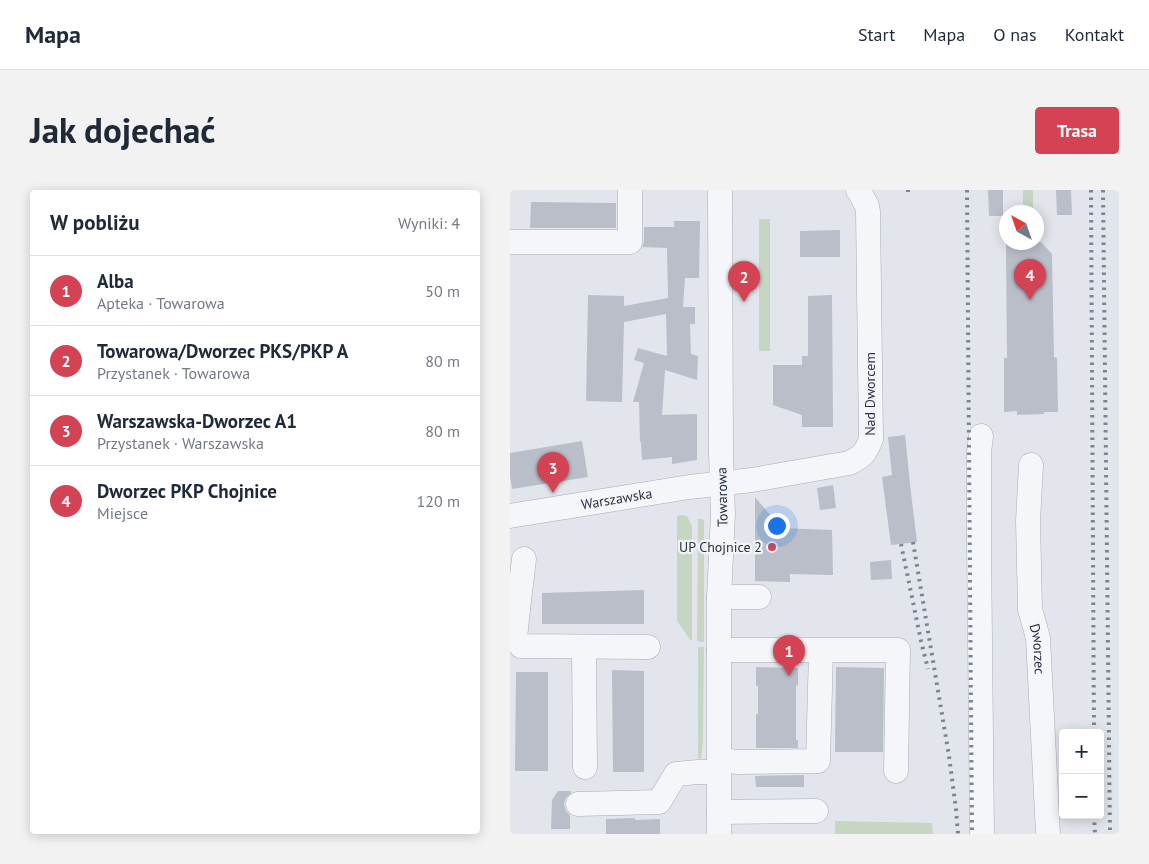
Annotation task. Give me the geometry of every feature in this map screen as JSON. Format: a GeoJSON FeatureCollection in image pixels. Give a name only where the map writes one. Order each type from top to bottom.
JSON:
{"type":"FeatureCollection","features":[{"type":"Feature","properties":{"kind":"street"},"geometry":{"type":"LineString","coordinates":[[510,242],[630,242],[630,190]]}},
{"type":"Feature","properties":{"kind":"street","name":"Towarowa"},"geometry":{"type":"LineString","coordinates":[[719,823],[719,597],[723,514],[720,190]]}},
{"type":"Feature","properties":{"kind":"street","name":"Nad Dworcem"},"geometry":{"type":"LineString","coordinates":[[722,484],[849,463],[867,451],[871,440],[868,212],[867,206],[858,191]]}},
{"type":"Feature","properties":{"kind":"street"},"geometry":{"type":"LineString","coordinates":[[981,436],[979,452],[979,544],[982,834]]}},
{"type":"Feature","properties":{"kind":"street","name":"Dworzec"},"geometry":{"type":"LineString","coordinates":[[1031,465],[1028,521],[1030,609],[1038,638],[1048,834]]}},
{"type":"Feature","properties":{"kind":"street","name":"Warszawska"},"geometry":{"type":"LineString","coordinates":[[510,516],[689,487],[722,484]]}},
{"type":"Feature","properties":{"kind":"street"},"geometry":{"type":"LineString","coordinates":[[524,559],[514,610],[515,638],[521,646],[648,648]]}},
{"type":"Feature","properties":{"kind":"street"},"geometry":{"type":"LineString","coordinates":[[719,597],[759,597]]}},
{"type":"Feature","properties":{"kind":"street"},"geometry":{"type":"LineString","coordinates":[[584,648],[585,768]]}},
{"type":"Feature","properties":{"kind":"street"},"geometry":{"type":"LineString","coordinates":[[719,650],[898,650],[896,771]]}},
{"type":"Feature","properties":{"kind":"street"},"geometry":{"type":"LineString","coordinates":[[578,804],[659,802],[676,774],[698,772],[738,762],[818,761],[821,650]]}},
{"type":"Feature","properties":{"kind":"street"},"geometry":{"type":"LineString","coordinates":[[719,823],[816,810]]}},
{"type":"Feature","properties":{"kind":"green space"},"geometry":{"type":"Polygon","coordinates":[[[1023,190],[1033,190],[1033,205],[1023,205],[1023,190]]]}},
{"type":"Feature","properties":{"kind":"green space"},"geometry":{"type":"Polygon","coordinates":[[[759,219],[770,219],[770,351],[759,351],[759,219]]]}},
{"type":"Feature","properties":{"kind":"green space"},"geometry":{"type":"Polygon","coordinates":[[[677,516],[687,516],[692,526],[691,641],[677,621],[677,516]]]}},
{"type":"Feature","properties":{"kind":"green space"},"geometry":{"type":"Polygon","coordinates":[[[698,519],[704,521],[704,642],[697,640],[698,519]]]}},
{"type":"Feature","properties":{"kind":"green space"},"geometry":{"type":"Polygon","coordinates":[[[699,647],[704,647],[703,742],[701,759],[698,758],[699,647]]]}},
{"type":"Feature","properties":{"kind":"green space"},"geometry":{"type":"Polygon","coordinates":[[[835,821],[932,823],[933,834],[835,834],[835,821]]]}},
{"type":"Feature","properties":{"kind":"building"},"geometry":{"type":"Polygon","coordinates":[[[988,190],[1003,190],[1003,205],[999,205],[999,216],[989,216],[988,190]]]}},
{"type":"Feature","properties":{"kind":"building"},"geometry":{"type":"Polygon","coordinates":[[[1056,190],[1071,190],[1072,215],[1057,215],[1056,190]]]}},
{"type":"Feature","properties":{"kind":"building"},"geometry":{"type":"Polygon","coordinates":[[[531,202],[616,203],[616,228],[530,228],[531,202]]]}},
{"type":"Feature","properties":{"kind":"building"},"geometry":{"type":"Polygon","coordinates":[[[674,221],[700,221],[699,278],[685,278],[683,307],[695,307],[695,324],[690,324],[691,354],[698,356],[697,380],[665,370],[662,415],[697,414],[697,460],[672,464],[672,457],[642,460],[639,402],[633,402],[644,363],[634,360],[638,348],[667,356],[666,314],[624,322],[622,402],[586,401],[588,295],[624,296],[624,306],[668,298],[667,248],[642,247],[644,227],[674,227],[674,221]]]}},
{"type":"Feature","properties":{"kind":"building"},"geometry":{"type":"Polygon","coordinates":[[[840,230],[840,257],[800,257],[800,231],[840,230]]]}},
{"type":"Feature","properties":{"kind":"building"},"geometry":{"type":"Polygon","coordinates":[[[1044,245],[1052,254],[1054,357],[1057,358],[1058,412],[1017,415],[1017,411],[1004,412],[1004,358],[1007,358],[1006,250],[1044,250],[1044,245]]]}},
{"type":"Feature","properties":{"kind":"building"},"geometry":{"type":"Polygon","coordinates":[[[832,295],[833,427],[802,427],[802,415],[773,405],[773,365],[802,365],[802,356],[808,356],[808,296],[832,295]]]}},
{"type":"Feature","properties":{"kind":"building"},"geometry":{"type":"Polygon","coordinates":[[[905,435],[917,542],[891,545],[882,477],[892,475],[888,437],[905,435]]]}},
{"type":"Feature","properties":{"kind":"building"},"geometry":{"type":"Polygon","coordinates":[[[582,441],[588,477],[512,489],[510,453],[582,441]]]}},
{"type":"Feature","properties":{"kind":"building"},"geometry":{"type":"Polygon","coordinates":[[[833,485],[836,508],[820,510],[817,488],[833,485]]]}},
{"type":"Feature","properties":{"kind":"building"},"geometry":{"type":"Polygon","coordinates":[[[755,497],[781,528],[832,530],[833,575],[790,574],[790,582],[755,581],[755,497]]]}},
{"type":"Feature","properties":{"kind":"building"},"geometry":{"type":"Polygon","coordinates":[[[891,560],[892,579],[871,580],[870,562],[891,560]]]}},
{"type":"Feature","properties":{"kind":"building"},"geometry":{"type":"Polygon","coordinates":[[[644,590],[644,624],[542,624],[542,593],[644,590]]]}},
{"type":"Feature","properties":{"kind":"building"},"geometry":{"type":"Polygon","coordinates":[[[756,667],[798,668],[798,686],[796,685],[796,740],[798,740],[798,748],[756,748],[758,686],[756,686],[756,667]]]}},
{"type":"Feature","properties":{"kind":"building"},"geometry":{"type":"Polygon","coordinates":[[[836,667],[884,668],[883,752],[835,752],[836,667]]]}},
{"type":"Feature","properties":{"kind":"building"},"geometry":{"type":"Polygon","coordinates":[[[612,670],[644,671],[644,772],[613,772],[612,670]]]}},
{"type":"Feature","properties":{"kind":"building"},"geometry":{"type":"Polygon","coordinates":[[[516,672],[548,672],[548,771],[515,771],[516,672]]]}},
{"type":"Feature","properties":{"kind":"building"},"geometry":{"type":"Polygon","coordinates":[[[804,775],[804,787],[756,787],[755,776],[804,775]]]}},
{"type":"Feature","properties":{"kind":"building"},"geometry":{"type":"Polygon","coordinates":[[[558,791],[571,791],[564,804],[566,811],[570,815],[570,829],[551,829],[552,800],[558,791]]]}},
{"type":"Feature","properties":{"kind":"building"},"geometry":{"type":"Polygon","coordinates":[[[635,818],[635,820],[660,819],[660,834],[606,834],[606,819],[635,818]]]}},
{"type":"Feature","properties":{"kind":"railway"},"geometry":{"type":"LineString","coordinates":[[967,190],[972,834]]}},
{"type":"Feature","properties":{"kind":"railway"},"geometry":{"type":"LineString","coordinates":[[1091,190],[1094,729]]}},
{"type":"Feature","properties":{"kind":"railway"},"geometry":{"type":"LineString","coordinates":[[1103,190],[1110,834]]}},
{"type":"Feature","properties":{"kind":"railway"},"geometry":{"type":"LineString","coordinates":[[913,542],[949,756],[958,834]]}},
{"type":"Feature","properties":{"kind":"railway"},"geometry":{"type":"LineString","coordinates":[[901,544],[928,669]]}},
{"type":"Feature","properties":{"kind":"railway"},"geometry":{"type":"LineString","coordinates":[[1094,819],[1095,834]]}},
{"type":"Feature","properties":{"kind":"place","name":"Dworzec PKP Chojnice"},"geometry":{"type":"Point","coordinates":[1030,300]}},
{"type":"Feature","properties":{"kind":"place","name":"Towarowa/Dworzec PKS/PKP A"},"geometry":{"type":"Point","coordinates":[744,302]}},
{"type":"Feature","properties":{"kind":"place","name":"Warszawska-Dworzec A1"},"geometry":{"type":"Point","coordinates":[553,493]}},
{"type":"Feature","properties":{"kind":"place","name":"UP Chojnice 2"},"geometry":{"type":"Point","coordinates":[772,547]}},
{"type":"Feature","properties":{"kind":"place","name":"Alba"},"geometry":{"type":"Point","coordinates":[789,676]}}]}
